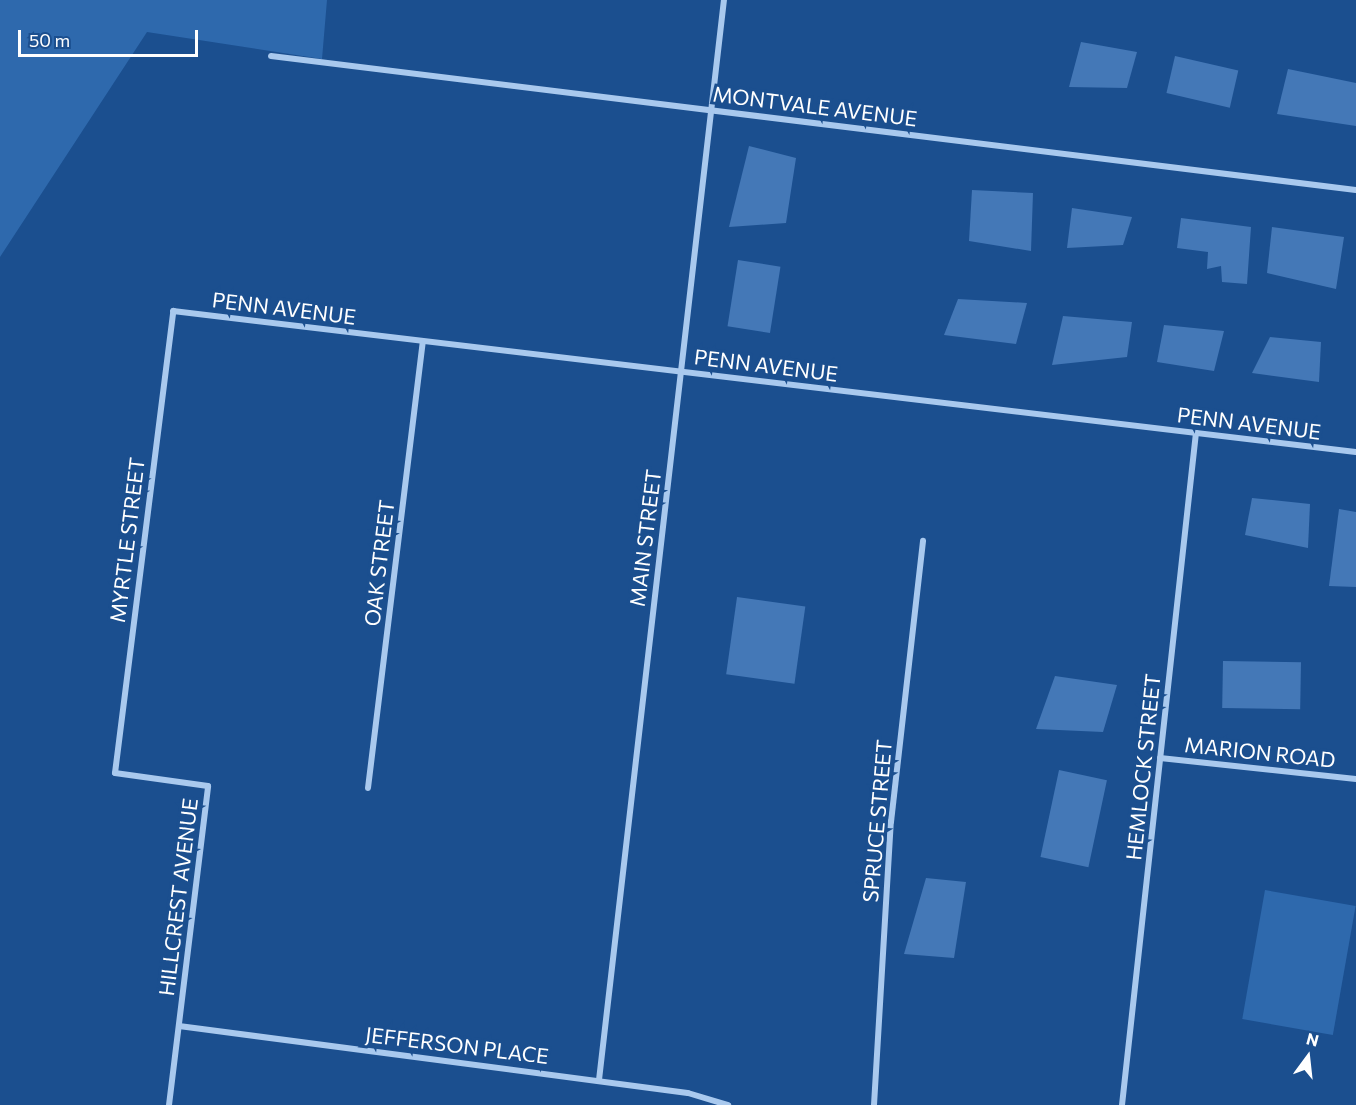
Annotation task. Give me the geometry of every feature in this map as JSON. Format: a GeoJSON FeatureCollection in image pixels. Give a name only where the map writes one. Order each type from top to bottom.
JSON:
{"type":"FeatureCollection","features":[{"type":"Feature","properties":{"kind":"street","name":"MAIN STREET"},"geometry":{"type":"LineString","coordinates":[[599,1080],[724,0]]}},
{"type":"Feature","properties":{"kind":"street","name":"MONTVALE AVENUE"},"geometry":{"type":"LineString","coordinates":[[271,56],[1356,190]]}},
{"type":"Feature","properties":{"kind":"street","name":"PENN AVENUE"},"geometry":{"type":"LineString","coordinates":[[173,312],[1356,452]]}},
{"type":"Feature","properties":{"kind":"street","name":"MYRTLE STREET"},"geometry":{"type":"LineString","coordinates":[[115,773],[173,312]]}},
{"type":"Feature","properties":{"kind":"street","name":"OAK STREET"},"geometry":{"type":"LineString","coordinates":[[368,788],[423,341]]}},
{"type":"Feature","properties":{"kind":"street","name":"HEMLOCK STREET"},"geometry":{"type":"LineString","coordinates":[[1122,1105],[1196,433]]}},
{"type":"Feature","properties":{"kind":"street","name":"SPRUCE STREET"},"geometry":{"type":"LineString","coordinates":[[874,1105],[891,822],[922,541]]}},
{"type":"Feature","properties":{"kind":"street","name":"MARION ROAD"},"geometry":{"type":"LineString","coordinates":[[1160,758],[1356,779]]}},
{"type":"Feature","properties":{"kind":"street","name":"HILLCREST AVENUE"},"geometry":{"type":"LineString","coordinates":[[115,773],[208,786],[170,1105]]}},
{"type":"Feature","properties":{"kind":"street","name":"JEFFERSON PLACE"},"geometry":{"type":"LineString","coordinates":[[179,1026],[599,1080],[688,1093],[729,1105]]}},
{"type":"Feature","properties":{"kind":"shaded area"},"geometry":{"type":"Polygon","coordinates":[[[0,0],[327,0],[322,59],[147,32],[0,257],[0,0]]]}},
{"type":"Feature","properties":{"kind":"shaded area"},"geometry":{"type":"Polygon","coordinates":[[[1265,890],[1356,906],[1333,1035],[1242,1019],[1265,890]]]}},
{"type":"Feature","properties":{"kind":"building"},"geometry":{"type":"Polygon","coordinates":[[[1081,42],[1137,52],[1127,88],[1069,87],[1081,42]]]}},
{"type":"Feature","properties":{"kind":"building"},"geometry":{"type":"Polygon","coordinates":[[[1175,56],[1238,71],[1230,108],[1166,93],[1175,56]]]}},
{"type":"Feature","properties":{"kind":"building"},"geometry":{"type":"Polygon","coordinates":[[[1288,69],[1356,83],[1356,126],[1277,114],[1288,69]]]}},
{"type":"Feature","properties":{"kind":"building"},"geometry":{"type":"Polygon","coordinates":[[[749,146],[796,158],[786,223],[729,227],[749,146]]]}},
{"type":"Feature","properties":{"kind":"building"},"geometry":{"type":"Polygon","coordinates":[[[972,190],[1033,193],[1031,251],[969,241],[972,190]]]}},
{"type":"Feature","properties":{"kind":"building"},"geometry":{"type":"Polygon","coordinates":[[[1072,208],[1132,217],[1123,245],[1067,248],[1072,208]]]}},
{"type":"Feature","properties":{"kind":"building"},"geometry":{"type":"Polygon","coordinates":[[[1181,218],[1251,227],[1247,284],[1222,282],[1221,266],[1207,269],[1208,252],[1177,248],[1181,218]]]}},
{"type":"Feature","properties":{"kind":"building"},"geometry":{"type":"Polygon","coordinates":[[[1272,227],[1344,237],[1336,289],[1267,273],[1272,227]]]}},
{"type":"Feature","properties":{"kind":"building"},"geometry":{"type":"Polygon","coordinates":[[[738,260],[780,267],[770,333],[728,326],[738,260]]]}},
{"type":"Feature","properties":{"kind":"building"},"geometry":{"type":"Polygon","coordinates":[[[958,299],[1027,303],[1016,344],[944,335],[958,299]]]}},
{"type":"Feature","properties":{"kind":"building"},"geometry":{"type":"Polygon","coordinates":[[[1063,316],[1132,322],[1127,357],[1052,365],[1063,316]]]}},
{"type":"Feature","properties":{"kind":"building"},"geometry":{"type":"Polygon","coordinates":[[[1164,325],[1224,331],[1214,371],[1157,362],[1164,325]]]}},
{"type":"Feature","properties":{"kind":"building"},"geometry":{"type":"Polygon","coordinates":[[[1270,337],[1321,342],[1319,382],[1252,373],[1270,337]]]}},
{"type":"Feature","properties":{"kind":"building"},"geometry":{"type":"Polygon","coordinates":[[[1252,498],[1310,504],[1308,548],[1245,535],[1252,498]]]}},
{"type":"Feature","properties":{"kind":"building"},"geometry":{"type":"Polygon","coordinates":[[[1339,509],[1356,512],[1356,587],[1329,586],[1339,509]]]}},
{"type":"Feature","properties":{"kind":"building"},"geometry":{"type":"Polygon","coordinates":[[[737,597],[805,607],[794,684],[726,674],[737,597]]]}},
{"type":"Feature","properties":{"kind":"building"},"geometry":{"type":"Polygon","coordinates":[[[1223,661],[1301,662],[1300,709],[1222,708],[1223,661]]]}},
{"type":"Feature","properties":{"kind":"building"},"geometry":{"type":"Polygon","coordinates":[[[1055,676],[1117,685],[1103,732],[1036,729],[1055,676]]]}},
{"type":"Feature","properties":{"kind":"building"},"geometry":{"type":"Polygon","coordinates":[[[1059,770],[1107,780],[1088,867],[1040,857],[1059,770]]]}},
{"type":"Feature","properties":{"kind":"building"},"geometry":{"type":"Polygon","coordinates":[[[926,878],[966,882],[954,958],[904,954],[926,878]]]}}]}
